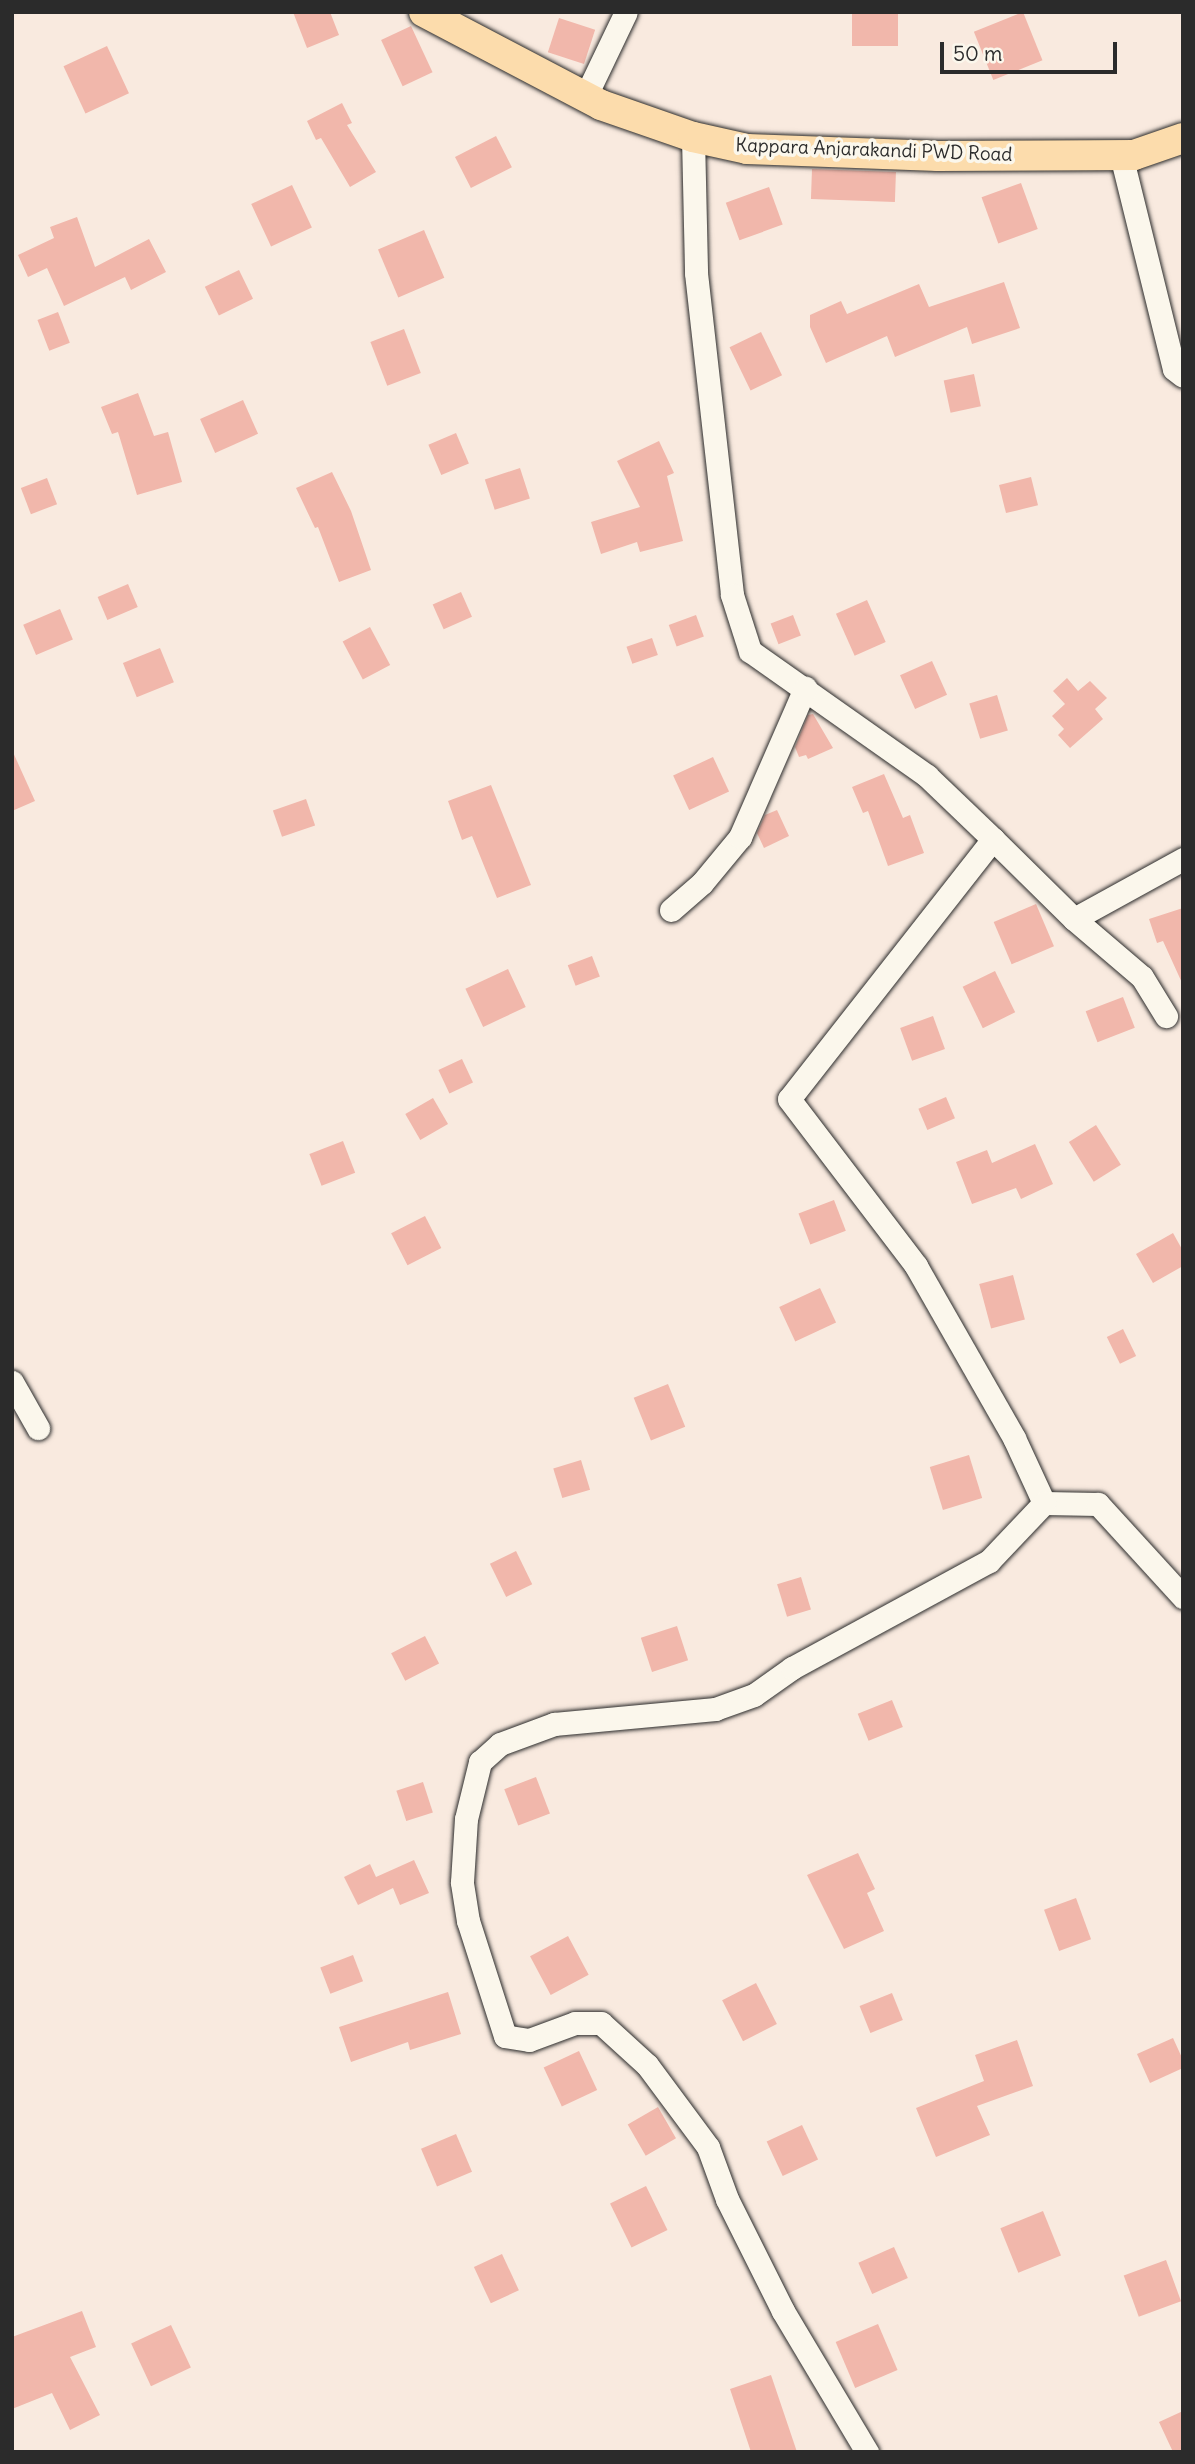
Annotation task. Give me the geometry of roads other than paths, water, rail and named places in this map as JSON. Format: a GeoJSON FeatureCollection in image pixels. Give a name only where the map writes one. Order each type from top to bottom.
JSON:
{"type":"FeatureCollection","features":[{"type":"Feature","properties":{"kind":"main road","name":"Kappara Anjarakandi PWD Road"},"geometry":{"type":"LineString","coordinates":[[425,12],[589,99],[693,138],[747,149],[938,156],[1134,155],[1183,138]]}},
{"type":"Feature","properties":{"kind":"street"},"geometry":{"type":"LineString","coordinates":[[589,99],[590,87],[626,12]]}},
{"type":"Feature","properties":{"kind":"street"},"geometry":{"type":"LineString","coordinates":[[693,138],[696,273],[732,595],[751,651],[927,776],[1074,919],[1142,976],[1166,1016]]}},
{"type":"Feature","properties":{"kind":"street"},"geometry":{"type":"LineString","coordinates":[[1121,155],[1174,369],[1183,376]]}},
{"type":"Feature","properties":{"kind":"street"},"geometry":{"type":"LineString","coordinates":[[671,910],[702,883],[740,836],[804,688]]}},
{"type":"Feature","properties":{"kind":"street"},"geometry":{"type":"LineString","coordinates":[[993,839],[789,1099],[916,1266],[1014,1438],[1044,1503]]}},
{"type":"Feature","properties":{"kind":"street"},"geometry":{"type":"LineString","coordinates":[[1074,919],[1183,859]]}},
{"type":"Feature","properties":{"kind":"street"},"geometry":{"type":"LineString","coordinates":[[12,1382],[38,1428]]}},
{"type":"Feature","properties":{"kind":"street"},"geometry":{"type":"LineString","coordinates":[[867,2452],[783,2311],[727,2199],[708,2147],[647,2065],[601,2022],[575,2023],[529,2040],[505,2036],[468,1921],[462,1882],[466,1819],[480,1762],[500,1744],[554,1724],[715,1709],[754,1695],[792,1668],[989,1561],[1044,1503],[1098,1504],[1183,1597]]}}]}
